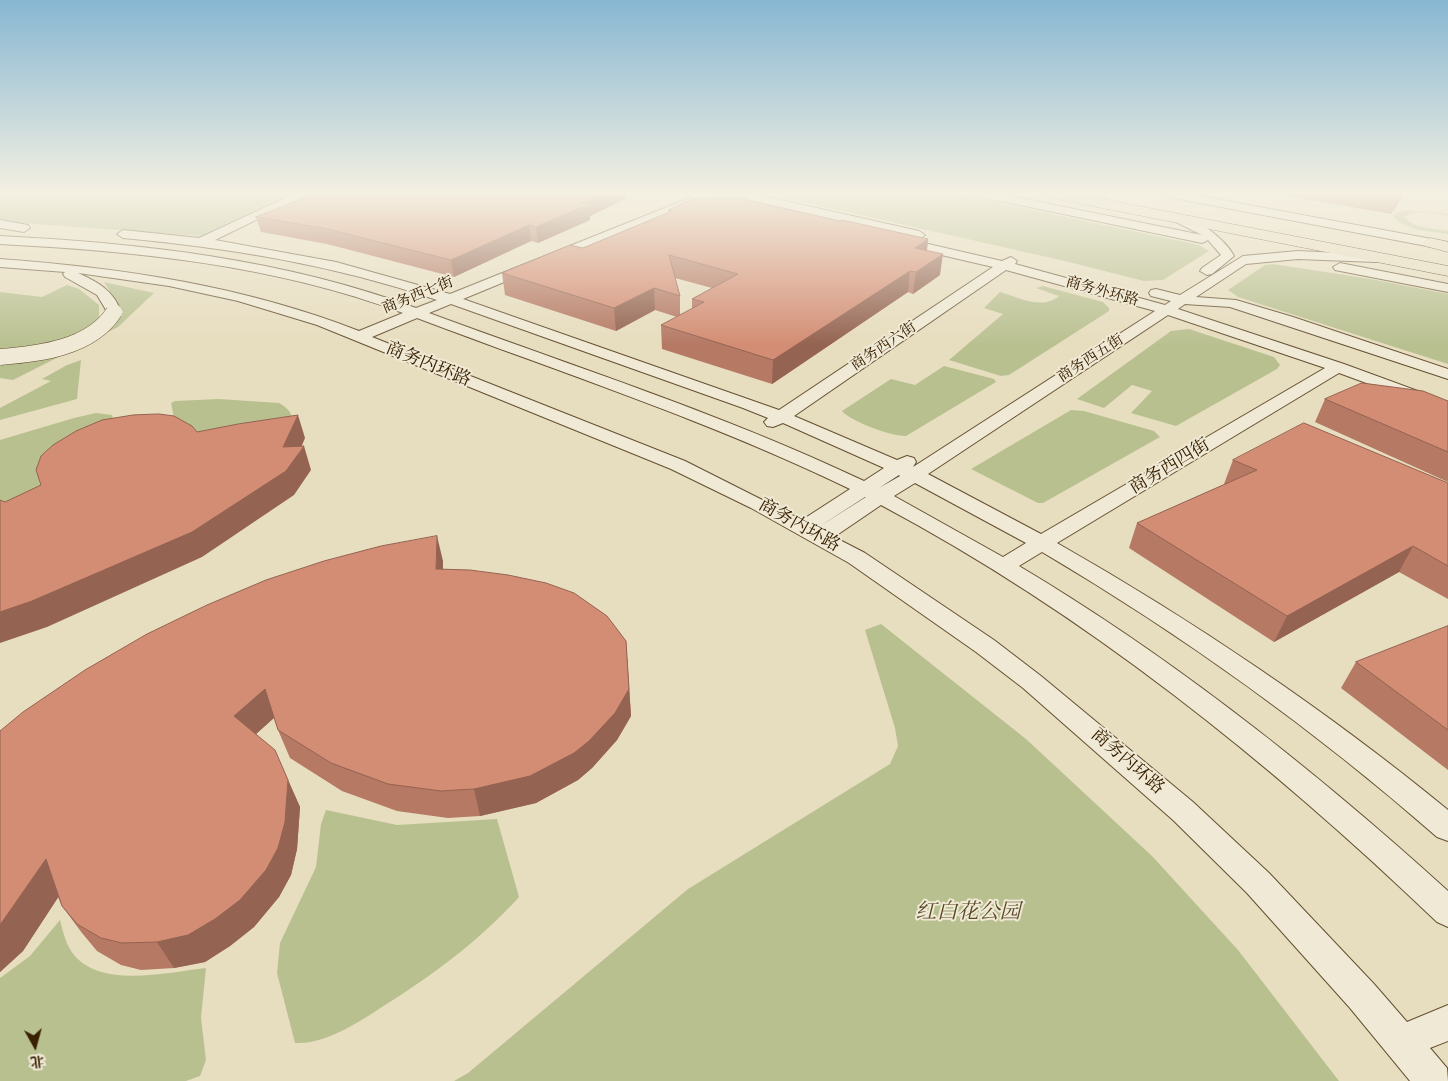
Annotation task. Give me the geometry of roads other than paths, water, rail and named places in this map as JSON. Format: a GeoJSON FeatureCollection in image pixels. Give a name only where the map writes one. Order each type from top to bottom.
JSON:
{"type":"FeatureCollection","features":[{"type":"Feature","properties":{"kind":"highway"},"geometry":{"type":"LineString","coordinates":[[1306,243],[1448,271]]}},
{"type":"Feature","properties":{"kind":"highway"},"geometry":{"type":"LineString","coordinates":[[1361,243],[1448,260]]}},
{"type":"Feature","properties":{"kind":"highway"},"geometry":{"type":"LineString","coordinates":[[1434,243],[1448,246]]}},
{"type":"Feature","properties":{"kind":"street"},"geometry":{"type":"LineString","coordinates":[[65,243],[180,255],[292,275],[378,299],[752,437],[818,466],[922,518],[1002,566],[1112,638],[1276,761],[1364,834],[1448,912]]}},
{"type":"Feature","properties":{"kind":"street"},"geometry":{"type":"LineString","coordinates":[[171,243],[180,255]]}},
{"type":"Feature","properties":{"kind":"street"},"geometry":{"type":"LineString","coordinates":[[180,255],[205,243]]}},
{"type":"Feature","properties":{"kind":"street"},"geometry":{"type":"LineString","coordinates":[[209,243],[328,264],[409,286],[781,417],[851,445],[958,496],[1109,583],[1208,647],[1328,734],[1448,828]]}},
{"type":"Feature","properties":{"kind":"street","name":"商务西七街"},"geometry":{"type":"LineString","coordinates":[[352,334],[577,243]]}},
{"type":"Feature","properties":{"kind":"street","name":"商务外环路"},"geometry":{"type":"LineString","coordinates":[[926,243],[1129,285]]}},
{"type":"Feature","properties":{"kind":"street","name":"商务外环路"},"geometry":{"type":"LineString","coordinates":[[935,243],[1164,300],[1448,408]]}},
{"type":"Feature","properties":{"kind":"street","name":"商务西五街"},"geometry":{"type":"LineString","coordinates":[[811,533],[1225,259],[1228,256],[1226,250],[1219,243]]}},
{"type":"Feature","properties":{"kind":"street"},"geometry":{"type":"LineString","coordinates":[[1224,243],[1448,288]]}},
{"type":"Feature","properties":{"kind":"street","name":"商务西五街"},"geometry":{"type":"LineString","coordinates":[[1164,300],[1243,260],[1284,256],[1386,259]]}},
{"type":"Feature","properties":{"kind":"street","name":"商务西六街"},"geometry":{"type":"LineString","coordinates":[[752,437],[1011,262]]}},
{"type":"Feature","properties":{"kind":"street","name":"商务内环路"},"geometry":{"type":"LineString","coordinates":[[0,263],[136,277],[200,288],[280,308],[352,334],[678,465],[758,504],[871,567],[985,646],[1069,712],[1140,773],[1258,883],[1316,945],[1434,1081]]}},
{"type":"Feature","properties":{"kind":"street"},"geometry":{"type":"LineString","coordinates":[[0,357],[39,352],[75,342],[106,326],[112,319],[114,312],[105,296],[96,286],[66,272],[41,266]]}},
{"type":"Feature","properties":{"kind":"street"},"geometry":{"type":"LineString","coordinates":[[1164,300],[1448,385]]}},
{"type":"Feature","properties":{"kind":"street"},"geometry":{"type":"LineString","coordinates":[[1164,300],[1448,395]]}},
{"type":"Feature","properties":{"kind":"street","name":"商务外环路"},"geometry":{"type":"LineString","coordinates":[[1164,300],[1231,303],[1288,320],[1448,374]]}},
{"type":"Feature","properties":{"kind":"street","name":"商务西四街"},"geometry":{"type":"LineString","coordinates":[[1002,566],[1338,367]]}},
{"type":"Feature","properties":{"kind":"street"},"geometry":{"type":"LineString","coordinates":[[1401,1042],[1448,1023]]}},
{"type":"Feature","properties":{"kind":"park label","name":"红白花公园"},"geometry":{"type":"Point","coordinates":[968,913]}}]}
